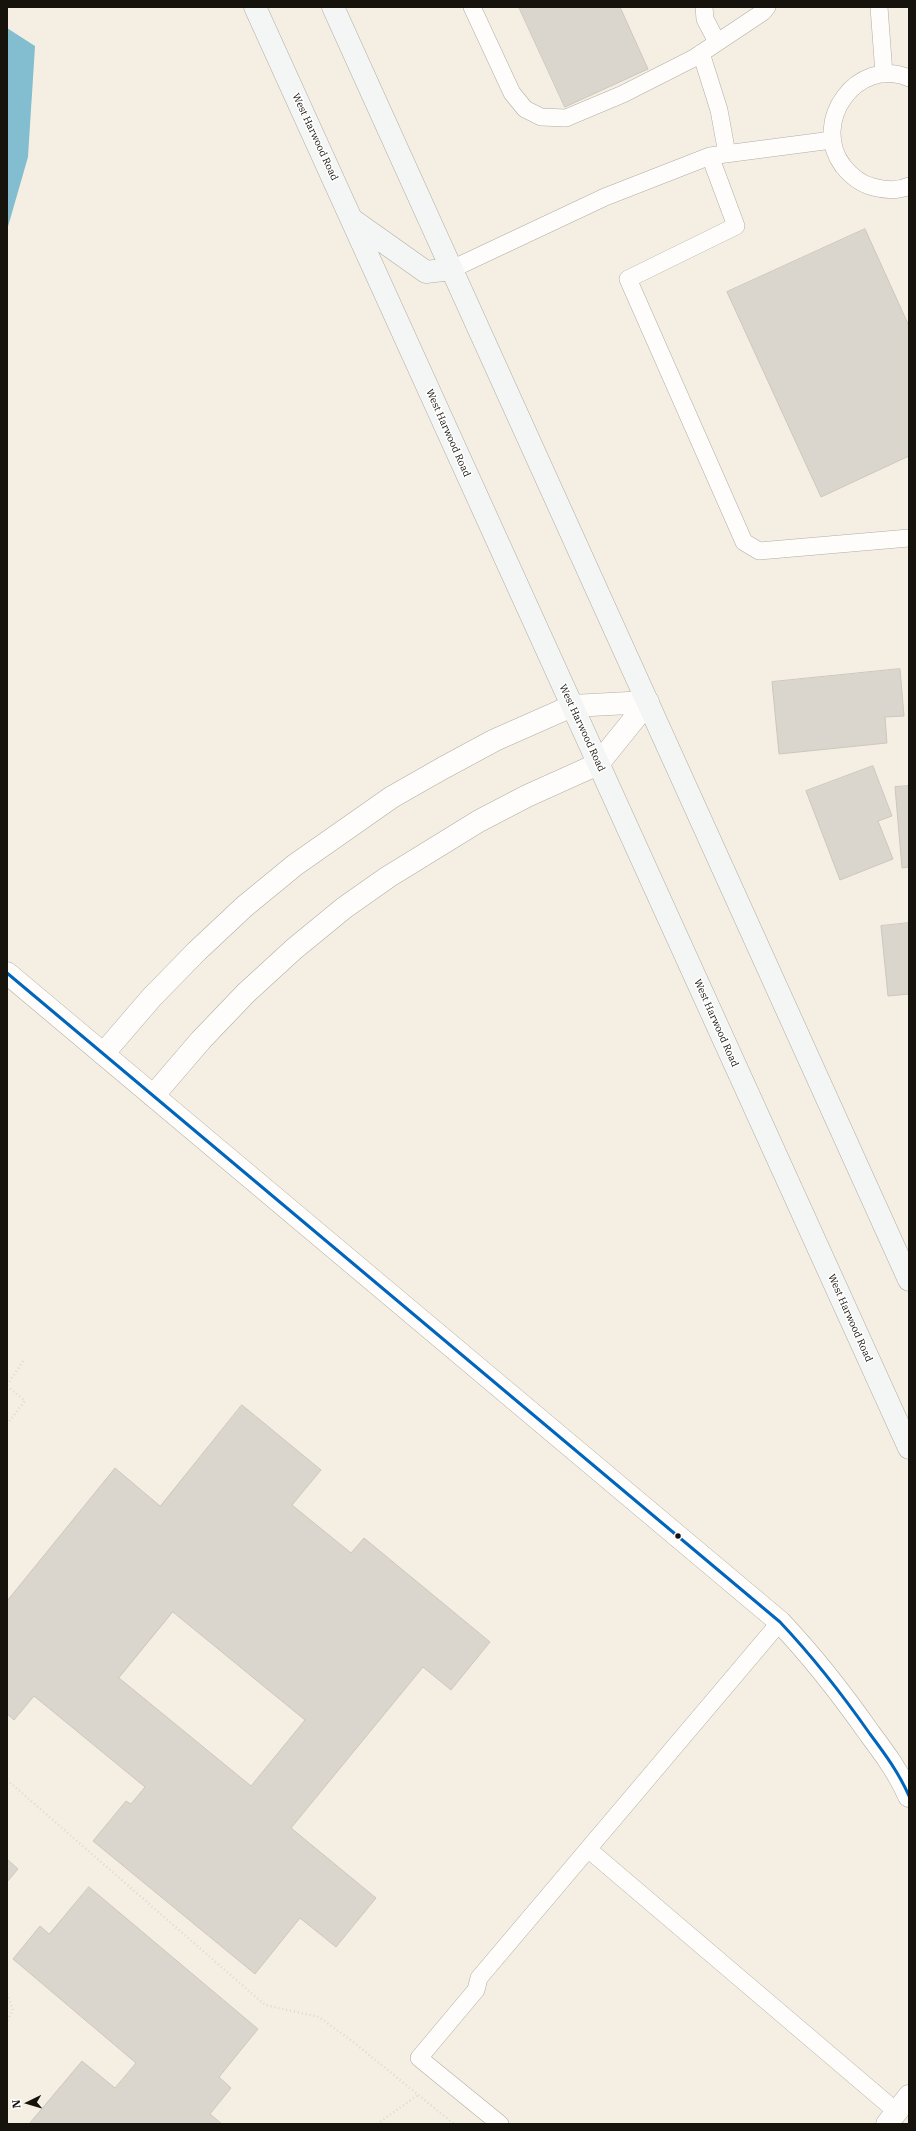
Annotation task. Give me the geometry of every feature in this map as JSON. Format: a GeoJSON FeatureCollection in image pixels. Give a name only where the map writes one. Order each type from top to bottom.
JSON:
{"type":"FeatureCollection","features":[{"type":"Feature","properties":{"kind":"main road","name":"West Harwood Road"},"geometry":{"type":"LineString","coordinates":[[255,7],[353,220],[909,1448]]}},
{"type":"Feature","properties":{"kind":"main road"},"geometry":{"type":"LineString","coordinates":[[333,7],[909,1280]]}},
{"type":"Feature","properties":{"kind":"main road"},"geometry":{"type":"LineString","coordinates":[[353,220],[426,272],[452,269]]}},
{"type":"Feature","properties":{"kind":"street"},"geometry":{"type":"LineString","coordinates":[[103,1054],[152,997],[197,951],[245,906],[301,861],[392,797],[495,740],[572,706],[648,702]]}},
{"type":"Feature","properties":{"kind":"street"},"geometry":{"type":"LineString","coordinates":[[153,1096],[201,1040],[246,993],[294,949],[344,908],[388,877],[480,821],[527,796],[598,764],[648,702]]}},
{"type":"Feature","properties":{"kind":"street"},"geometry":{"type":"LineString","coordinates":[[7,973],[780,1622],[818,1662],[901,1777],[909,1796]]}},
{"type":"Feature","properties":{"kind":"lane"},"geometry":{"type":"LineString","coordinates":[[472,7],[512,93],[525,109],[541,117],[566,118],[592,108],[701,53],[763,12],[767,7]]}},
{"type":"Feature","properties":{"kind":"lane"},"geometry":{"type":"LineString","coordinates":[[704,7],[705,19],[718,42]]}},
{"type":"Feature","properties":{"kind":"lane"},"geometry":{"type":"LineString","coordinates":[[879,7],[884,74]]}},
{"type":"Feature","properties":{"kind":"lane"},"geometry":{"type":"LineString","coordinates":[[701,53],[719,110],[727,154]]}},
{"type":"Feature","properties":{"kind":"lane"},"geometry":{"type":"LineString","coordinates":[[908,189],[885,190],[866,185],[850,174],[838,158],[832,140],[832,121],[839,103],[851,89],[866,78],[884,74],[903,75],[909,78]]}},
{"type":"Feature","properties":{"kind":"lane"},"geometry":{"type":"LineString","coordinates":[[452,269],[605,197],[710,156],[832,140]]}},
{"type":"Feature","properties":{"kind":"lane"},"geometry":{"type":"LineString","coordinates":[[710,156],[736,226],[628,280],[744,542],[759,551],[909,538]]}},
{"type":"Feature","properties":{"kind":"lane"},"geometry":{"type":"LineString","coordinates":[[500,2124],[419,2058],[476,1990],[479,1978],[780,1622]]}},
{"type":"Feature","properties":{"kind":"lane"},"geometry":{"type":"LineString","coordinates":[[588,1849],[897,2111]]}},
{"type":"Feature","properties":{"kind":"path"},"geometry":{"type":"LineString","coordinates":[[7,1424],[25,1401],[7,1386],[24,1360]]}},
{"type":"Feature","properties":{"kind":"path"},"geometry":{"type":"LineString","coordinates":[[7,1780],[265,2005],[318,2017],[352,2041],[454,2124]]}},
{"type":"Feature","properties":{"kind":"path"},"geometry":{"type":"LineString","coordinates":[[7,1994],[13,2010],[7,2021]]}},
{"type":"Feature","properties":{"kind":"path"},"geometry":{"type":"LineString","coordinates":[[377,2124],[418,2095]]}},
{"type":"Feature","properties":{"kind":"water"},"geometry":{"type":"Polygon","coordinates":[[[7,28],[35,46],[28,157],[7,230],[7,28]]]}},
{"type":"Feature","properties":{"kind":"building"},"geometry":{"type":"Polygon","coordinates":[[[519,7],[620,7],[648,69],[565,107],[519,7]]]}},
{"type":"Feature","properties":{"kind":"building"},"geometry":{"type":"Polygon","coordinates":[[[865,229],[909,326],[909,456],[821,497],[727,292],[865,229]]]}},
{"type":"Feature","properties":{"kind":"building"},"geometry":{"type":"Polygon","coordinates":[[[900,669],[904,716],[885,717],[887,743],[779,754],[772,682],[900,669]]]}},
{"type":"Feature","properties":{"kind":"building"},"geometry":{"type":"Polygon","coordinates":[[[873,766],[892,816],[878,821],[893,859],[840,880],[806,791],[873,766]]]}},
{"type":"Feature","properties":{"kind":"building"},"geometry":{"type":"Polygon","coordinates":[[[909,786],[909,867],[902,868],[895,787],[909,786]]]}},
{"type":"Feature","properties":{"kind":"building"},"geometry":{"type":"Polygon","coordinates":[[[909,923],[909,994],[888,996],[881,926],[909,923]]]}},
{"type":"Feature","properties":{"kind":"building"},"geometry":{"type":"Polygon","coordinates":[[[242,1405],[321,1470],[292,1505],[351,1553],[364,1538],[490,1642],[451,1690],[423,1667],[291,1828],[376,1898],[336,1947],[300,1918],[255,1974],[93,1841],[126,1801],[131,1804],[145,1787],[34,1696],[14,1720],[7,1714],[7,1601],[115,1468],[160,1506],[242,1405]],[[173,1612],[119,1678],[251,1786],[305,1720],[173,1612]]]}},
{"type":"Feature","properties":{"kind":"building"},"geometry":{"type":"Polygon","coordinates":[[[7,1859],[18,1869],[7,1882],[7,1859]]]}},
{"type":"Feature","properties":{"kind":"building"},"geometry":{"type":"Polygon","coordinates":[[[89,1887],[258,2029],[219,2077],[231,2088],[210,2114],[222,2124],[29,2124],[82,2061],[115,2088],[136,2063],[13,1959],[40,1926],[49,1934],[89,1887]]]}},
{"type":"Feature","properties":{"kind":"transit line"},"geometry":{"type":"LineString","coordinates":[[7,973],[780,1622],[816,1662],[849,1705],[901,1779],[909,1796]]}}]}
